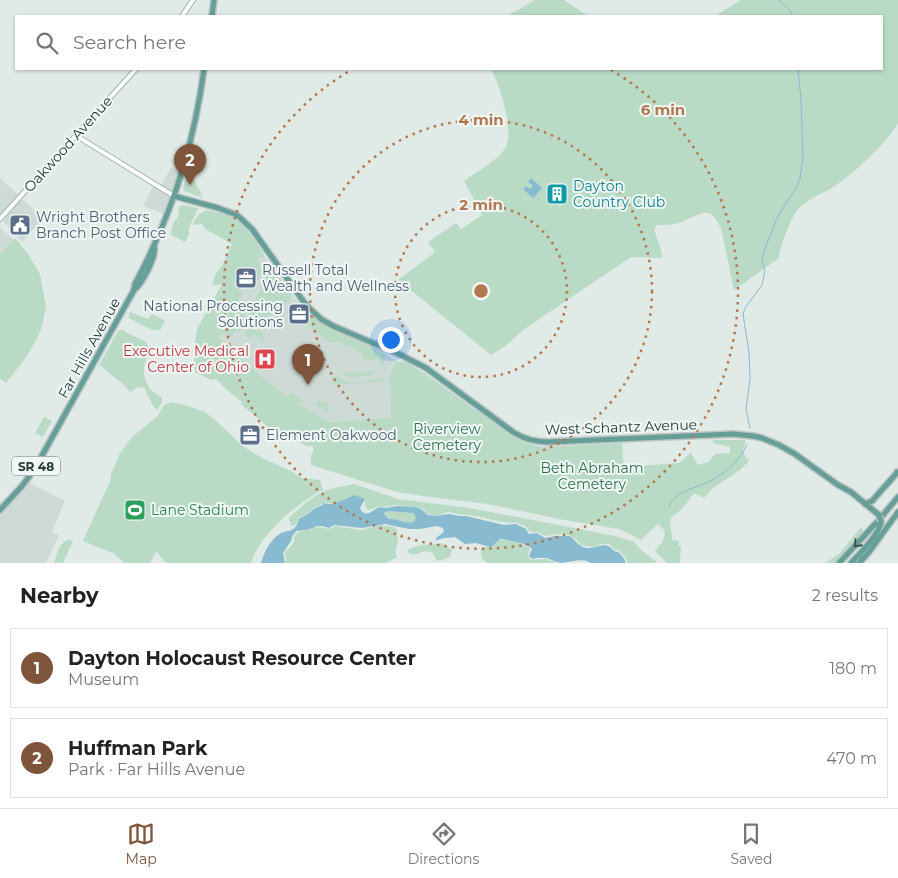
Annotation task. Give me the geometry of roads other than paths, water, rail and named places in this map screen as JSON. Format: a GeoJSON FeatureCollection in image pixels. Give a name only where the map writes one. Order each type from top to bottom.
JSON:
{"type":"FeatureCollection","features":[{"type":"Feature","properties":{"kind":"main road"},"geometry":{"type":"LineString","coordinates":[[212,15],[214,0]]}},
{"type":"Feature","properties":{"kind":"main road","name":"Far Hills Avenue"},"geometry":{"type":"LineString","coordinates":[[0,510],[29,478],[134,290],[135,284],[154,246],[183,170],[197,115],[204,70]]}},
{"type":"Feature","properties":{"kind":"main road","name":"West Schantz Avenue"},"geometry":{"type":"LineString","coordinates":[[174,196],[237,215],[252,229],[306,305],[315,314],[333,326],[399,354],[426,368],[520,436],[531,440],[548,442],[733,434],[752,436],[773,442],[789,450],[851,492],[880,517],[890,523]]}},
{"type":"Feature","properties":{"kind":"main road"},"geometry":{"type":"LineString","coordinates":[[865,504],[872,501],[898,473]]}},
{"type":"Feature","properties":{"kind":"main road"},"geometry":{"type":"LineString","coordinates":[[839,563],[878,522],[898,497]]}},
{"type":"Feature","properties":{"kind":"main road"},"geometry":{"type":"LineString","coordinates":[[859,563],[898,512]]}},
{"type":"Feature","properties":{"kind":"main road"},"geometry":{"type":"LineString","coordinates":[[851,563],[881,526],[880,517]]}},
{"type":"Feature","properties":{"kind":"street"},"geometry":{"type":"LineString","coordinates":[[183,15],[193,0]]}},
{"type":"Feature","properties":{"kind":"street","name":"Oakwood Avenue"},"geometry":{"type":"LineString","coordinates":[[0,219],[135,70]]}},
{"type":"Feature","properties":{"kind":"street"},"geometry":{"type":"LineString","coordinates":[[78,132],[80,138],[174,196]]}},
{"type":"Feature","properties":{"kind":"water"},"geometry":{"type":"Polygon","coordinates":[[[531,178],[542,188],[533,198],[523,189],[526,186],[530,189],[533,186],[528,182],[531,178]]]}},
{"type":"Feature","properties":{"kind":"water"},"geometry":{"type":"Polygon","coordinates":[[[355,495],[365,499],[360,508],[364,513],[369,513],[379,507],[415,507],[428,515],[449,514],[504,525],[516,524],[526,529],[529,534],[537,533],[545,538],[570,536],[583,547],[591,548],[603,545],[610,547],[623,557],[626,563],[591,563],[580,560],[560,563],[545,558],[532,559],[529,556],[532,549],[517,542],[500,539],[490,547],[476,543],[465,544],[455,537],[436,540],[444,532],[443,528],[437,526],[409,529],[385,524],[362,528],[334,525],[329,528],[318,526],[296,531],[283,553],[285,563],[261,563],[272,541],[278,535],[293,529],[299,518],[323,505],[323,503],[335,503],[355,495]],[[387,511],[384,513],[388,518],[408,523],[415,521],[413,513],[387,511]]]}},
{"type":"Feature","properties":{"kind":"waterway"},"geometry":{"type":"LineString","coordinates":[[779,0],[792,15]]}},
{"type":"Feature","properties":{"kind":"waterway"},"geometry":{"type":"LineString","coordinates":[[750,428],[746,409],[750,379],[749,352],[743,314],[745,308],[762,285],[765,270],[762,262],[764,251],[778,216],[796,188],[800,178],[803,158],[798,70]]}},
{"type":"Feature","properties":{"kind":"waterway"},"geometry":{"type":"LineString","coordinates":[[669,506],[682,493],[718,477],[741,456],[747,444]]}},
{"type":"Feature","properties":{"kind":"place","name":"Huffman Park"},"geometry":{"type":"Point","coordinates":[190,185]}},
{"type":"Feature","properties":{"kind":"place","name":"Dayton Country Club"},"geometry":{"type":"Point","coordinates":[557,194]}},
{"type":"Feature","properties":{"kind":"place","name":"Wright Brothers Branch Post Office"},"geometry":{"type":"Point","coordinates":[20,225]}},
{"type":"Feature","properties":{"kind":"place","name":"Russell Total Wealth and Wellness"},"geometry":{"type":"Point","coordinates":[246,278]}},
{"type":"Feature","properties":{"kind":"place","name":"National Processing Solutions"},"geometry":{"type":"Point","coordinates":[299,314]}},
{"type":"Feature","properties":{"kind":"place","name":"Executive Medical Center of Ohio"},"geometry":{"type":"Point","coordinates":[265,359]}},
{"type":"Feature","properties":{"kind":"place","name":"Dayton Holocaust Resource Center"},"geometry":{"type":"Point","coordinates":[308,385]}},
{"type":"Feature","properties":{"kind":"place","name":"Element Oakwood"},"geometry":{"type":"Point","coordinates":[250,435]}},
{"type":"Feature","properties":{"kind":"place","name":"Lane Stadium"},"geometry":{"type":"Point","coordinates":[135,510]}},
{"type":"Feature","properties":{"kind":"park label","name":"Riverview Cemetery"},"geometry":{"type":"Point","coordinates":[447,438]}},
{"type":"Feature","properties":{"kind":"park label","name":"Beth Abraham Cemetery"},"geometry":{"type":"Point","coordinates":[592,476]}}]}
